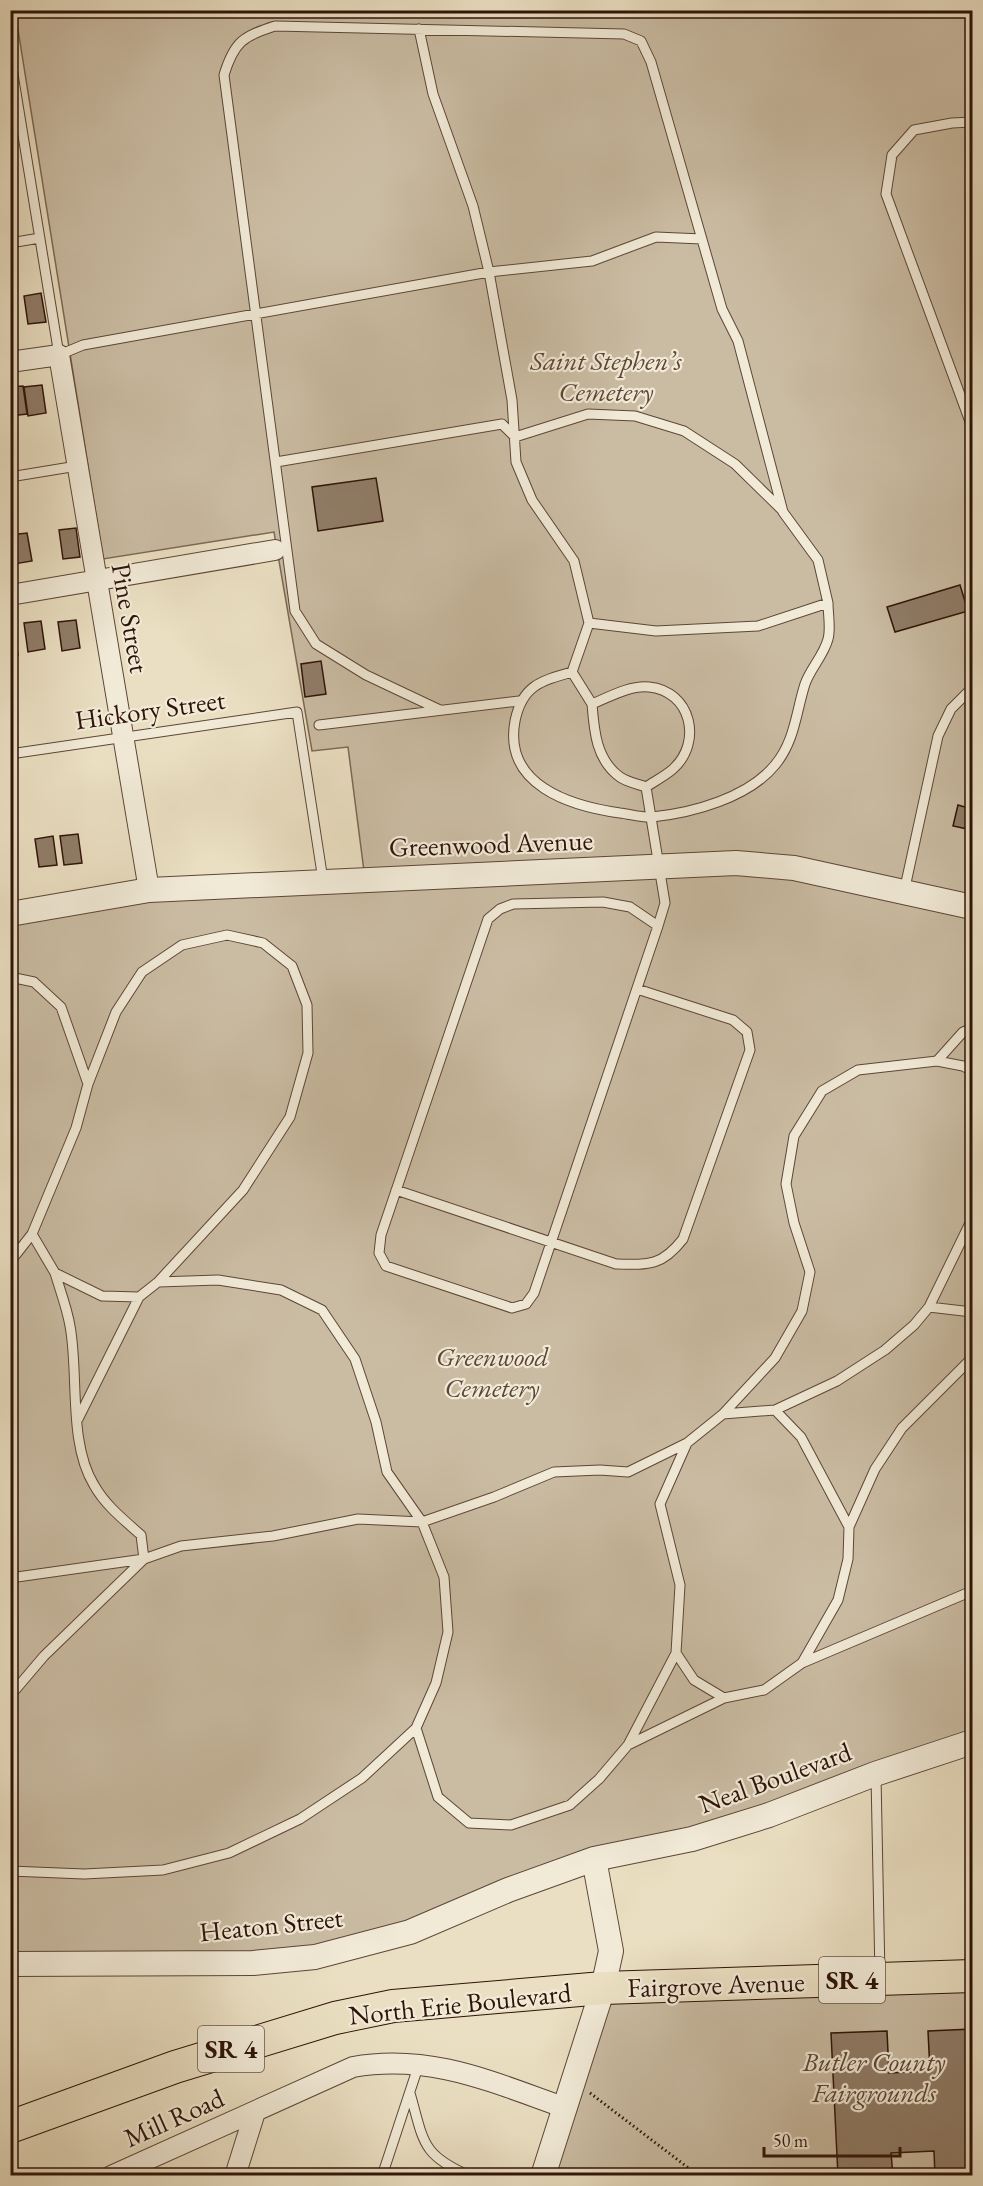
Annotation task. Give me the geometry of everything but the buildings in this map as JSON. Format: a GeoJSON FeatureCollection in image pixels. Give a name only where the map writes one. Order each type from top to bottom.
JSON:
{"type":"FeatureCollection","features":[{"type":"Feature","properties":{"kind":"highway","name":"Fairgrove Avenue"},"geometry":{"type":"LineString","coordinates":[[603,1988],[972,1976]]}},
{"type":"Feature","properties":{"kind":"highway","name":"North Erie Boulevard"},"geometry":{"type":"LineString","coordinates":[[16,2123],[175,2067],[335,2018],[393,2006],[603,1988]]}},
{"type":"Feature","properties":{"kind":"street"},"geometry":{"type":"LineString","coordinates":[[10,362],[59,355]]}},
{"type":"Feature","properties":{"kind":"street","name":"Pine Street"},"geometry":{"type":"LineString","coordinates":[[59,355],[149,891]]}},
{"type":"Feature","properties":{"kind":"street"},"geometry":{"type":"LineString","coordinates":[[10,595],[275,550]]}},
{"type":"Feature","properties":{"kind":"street","name":"Greenwood Avenue"},"geometry":{"type":"LineString","coordinates":[[10,914],[149,891],[736,863],[794,868],[972,907]]}},
{"type":"Feature","properties":{"kind":"street","name":"Neal Boulevard"},"geometry":{"type":"LineString","coordinates":[[594,1859],[692,1839],[769,1815],[876,1774],[972,1742]]}},
{"type":"Feature","properties":{"kind":"street"},"geometry":{"type":"LineString","coordinates":[[543,2175],[603,1988],[610,1951],[594,1859]]}},
{"type":"Feature","properties":{"kind":"street","name":"Heaton Street"},"geometry":{"type":"LineString","coordinates":[[10,1964],[253,1963],[315,1957],[410,1932],[508,1890],[594,1859]]}},
{"type":"Feature","properties":{"kind":"street","name":"Mill Road"},"geometry":{"type":"LineString","coordinates":[[111,2175],[353,2067],[384,2061],[453,2070],[566,2108]]}},
{"type":"Feature","properties":{"kind":"street"},"geometry":{"type":"LineString","coordinates":[[236,2175],[255,2112]]}},
{"type":"Feature","properties":{"kind":"lane"},"geometry":{"type":"LineString","coordinates":[[440,710],[366,675],[316,644],[295,611],[224,75],[232,50],[251,33],[275,26],[624,34],[640,41],[651,62],[722,309],[738,341],[783,512]]}},
{"type":"Feature","properties":{"kind":"lane"},"geometry":{"type":"LineString","coordinates":[[419,29],[433,94],[473,206],[489,272],[512,400],[516,462],[532,500],[574,561],[589,623],[572,672]]}},
{"type":"Feature","properties":{"kind":"lane"},"geometry":{"type":"LineString","coordinates":[[10,56],[59,355],[83,345],[489,272],[592,261],[656,237],[702,239]]}},
{"type":"Feature","properties":{"kind":"lane"},"geometry":{"type":"LineString","coordinates":[[972,122],[914,130],[892,155],[886,194],[972,427]]}},
{"type":"Feature","properties":{"kind":"lane"},"geometry":{"type":"LineString","coordinates":[[10,243],[40,238]]}},
{"type":"Feature","properties":{"kind":"lane"},"geometry":{"type":"LineString","coordinates":[[515,437],[588,414],[635,416],[684,431],[735,464],[783,512],[818,560],[828,603],[828,639],[806,683],[792,736],[775,766],[740,792],[700,808],[649,817],[588,809],[544,791],[521,766],[512,736],[519,701],[541,680],[572,672]]}},
{"type":"Feature","properties":{"kind":"lane"},"geometry":{"type":"LineString","coordinates":[[276,462],[502,424],[515,437]]}},
{"type":"Feature","properties":{"kind":"lane"},"geometry":{"type":"LineString","coordinates":[[10,477],[77,466]]}},
{"type":"Feature","properties":{"kind":"lane"},"geometry":{"type":"LineString","coordinates":[[589,623],[656,631],[758,626],[828,603]]}},
{"type":"Feature","properties":{"kind":"lane"},"geometry":{"type":"LineString","coordinates":[[572,672],[592,704],[594,733],[604,759],[620,777],[646,787]]}},
{"type":"Feature","properties":{"kind":"lane"},"geometry":{"type":"LineString","coordinates":[[592,704],[621,691],[648,686],[670,692],[684,706],[692,728],[687,749],[674,768],[646,787]]}},
{"type":"Feature","properties":{"kind":"lane"},"geometry":{"type":"LineString","coordinates":[[904,892],[939,736],[951,709],[972,688]]}},
{"type":"Feature","properties":{"kind":"lane"},"geometry":{"type":"LineString","coordinates":[[319,725],[519,701]]}},
{"type":"Feature","properties":{"kind":"lane","name":"Hickory Street"},"geometry":{"type":"LineString","coordinates":[[10,754],[297,712],[323,881]]}},
{"type":"Feature","properties":{"kind":"lane"},"geometry":{"type":"LineString","coordinates":[[646,787],[649,817],[665,903],[658,926],[552,1242],[534,1293],[526,1304],[512,1308],[386,1266],[379,1253],[381,1235],[488,918],[500,909],[513,904],[603,902],[630,907],[658,926]]}},
{"type":"Feature","properties":{"kind":"lane"},"geometry":{"type":"LineString","coordinates":[[10,1262],[32,1234],[76,1128],[88,1084],[116,1012],[142,972],[182,945],[227,935],[263,944],[292,966],[307,1005],[308,1053],[290,1117],[243,1190],[158,1282],[139,1297],[78,1419]]}},
{"type":"Feature","properties":{"kind":"lane"},"geometry":{"type":"LineString","coordinates":[[10,977],[34,982],[61,1006],[88,1084]]}},
{"type":"Feature","properties":{"kind":"lane"},"geometry":{"type":"LineString","coordinates":[[396,1190],[616,1264],[648,1265],[670,1255],[683,1239],[750,1050],[747,1032],[733,1020],[637,988]]}},
{"type":"Feature","properties":{"kind":"lane"},"geometry":{"type":"LineString","coordinates":[[937,1061],[963,1032],[972,1028]]}},
{"type":"Feature","properties":{"kind":"lane"},"geometry":{"type":"LineString","coordinates":[[10,1578],[144,1558],[181,1546],[273,1536],[358,1519],[422,1522],[494,1497],[554,1472],[600,1470],[628,1472],[687,1443],[723,1414],[775,1358],[802,1311],[810,1272],[794,1223],[786,1184],[795,1136],[822,1091],[858,1070],[937,1061],[963,1066],[972,1071]]}},
{"type":"Feature","properties":{"kind":"lane"},"geometry":{"type":"LineString","coordinates":[[723,1414],[775,1410],[837,1382],[885,1350],[914,1325],[929,1307],[972,1219]]}},
{"type":"Feature","properties":{"kind":"lane"},"geometry":{"type":"LineString","coordinates":[[32,1234],[55,1273],[70,1326],[81,1451],[93,1484],[116,1513],[141,1535],[144,1558]]}},
{"type":"Feature","properties":{"kind":"lane"},"geometry":{"type":"LineString","coordinates":[[55,1273],[102,1296],[139,1297]]}},
{"type":"Feature","properties":{"kind":"lane"},"geometry":{"type":"LineString","coordinates":[[10,1871],[84,1874],[163,1870],[229,1853],[300,1819],[362,1778],[416,1728],[436,1683],[448,1632],[444,1577],[422,1522],[387,1472],[376,1422],[355,1359],[322,1310],[281,1290],[218,1280],[158,1282]]}},
{"type":"Feature","properties":{"kind":"lane"},"geometry":{"type":"LineString","coordinates":[[929,1307],[972,1312]]}},
{"type":"Feature","properties":{"kind":"lane"},"geometry":{"type":"LineString","coordinates":[[802,1663],[838,1600],[848,1559],[849,1527],[875,1469],[902,1428],[972,1358]]}},
{"type":"Feature","properties":{"kind":"lane"},"geometry":{"type":"LineString","coordinates":[[775,1410],[801,1437],[849,1527]]}},
{"type":"Feature","properties":{"kind":"lane"},"geometry":{"type":"LineString","coordinates":[[416,1728],[438,1797],[469,1823],[511,1825],[570,1805],[599,1779],[628,1745],[676,1653],[680,1585],[660,1504],[687,1443]]}},
{"type":"Feature","properties":{"kind":"lane"},"geometry":{"type":"LineString","coordinates":[[10,1696],[44,1656],[144,1558]]}},
{"type":"Feature","properties":{"kind":"lane"},"geometry":{"type":"LineString","coordinates":[[628,1745],[724,1698],[764,1690],[802,1663],[972,1591]]}},
{"type":"Feature","properties":{"kind":"lane"},"geometry":{"type":"LineString","coordinates":[[676,1653],[694,1680],[724,1698]]}},
{"type":"Feature","properties":{"kind":"lane"},"geometry":{"type":"LineString","coordinates":[[876,1774],[880,1979]]}},
{"type":"Feature","properties":{"kind":"lane"},"geometry":{"type":"LineString","coordinates":[[382,2175],[419,2064]]}},
{"type":"Feature","properties":{"kind":"lane"},"geometry":{"type":"LineString","coordinates":[[410,2093],[425,2143],[433,2156],[445,2165],[470,2175]]}},
{"type":"Feature","properties":{"kind":"path"},"geometry":{"type":"LineString","coordinates":[[574,2081],[699,2175]]}},
{"type":"Feature","properties":{"kind":"green space"},"geometry":{"type":"Polygon","coordinates":[[[15,11],[972,11],[972,1742],[315,1957],[11,1964],[11,914],[365,879],[348,747],[312,751],[274,532],[103,559],[15,11]]]}},
{"type":"Feature","properties":{"kind":"green space","name":"Butler County Fairgrounds"},"geometry":{"type":"Polygon","coordinates":[[[972,1976],[972,2175],[543,2176],[603,1988],[972,1976]]]}},
{"type":"Feature","properties":{"kind":"park label","name":"Saint Stephen’s Cemetery"},"geometry":{"type":"Point","coordinates":[606,376]}},
{"type":"Feature","properties":{"kind":"park label","name":"Greenwood Cemetery"},"geometry":{"type":"Point","coordinates":[492,1372]}}]}
